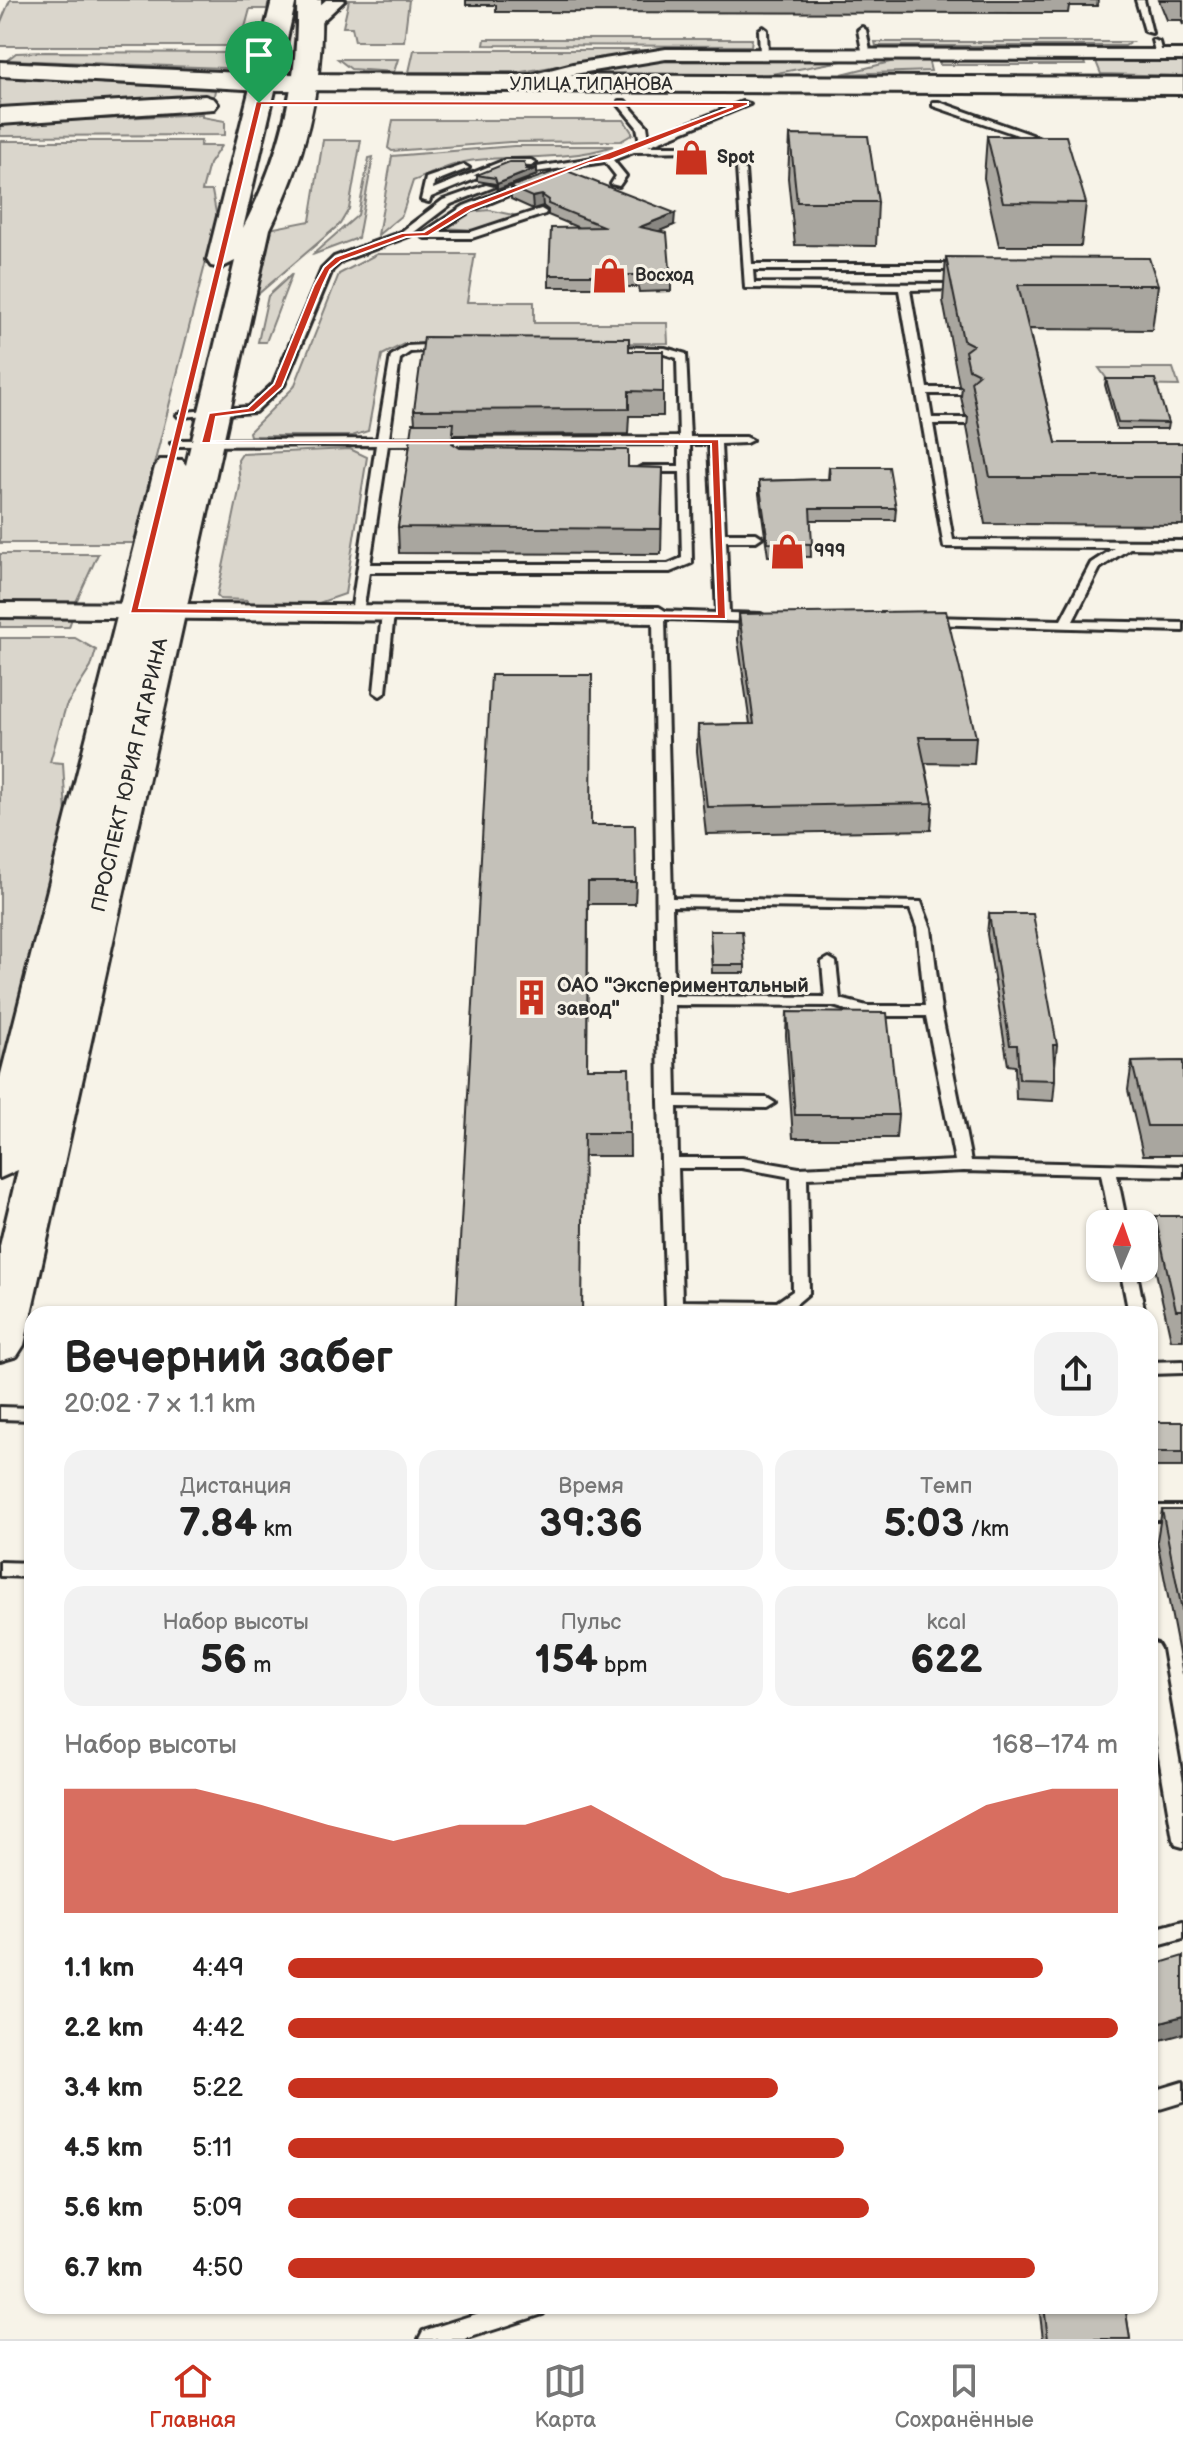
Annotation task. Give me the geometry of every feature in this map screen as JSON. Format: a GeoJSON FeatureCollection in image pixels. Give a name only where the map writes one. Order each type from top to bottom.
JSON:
{"type":"FeatureCollection","features":[{"type":"Feature","properties":{"kind":"main road"},"geometry":{"type":"LineString","coordinates":[[201,342],[284,0]]}},
{"type":"Feature","properties":{"kind":"main road","name":"ПРОСПЕКТ ЮРИЯ ГАГАРИНА"},"geometry":{"type":"LineString","coordinates":[[0,1345],[150,611],[194,420],[256,229],[279,188],[311,56],[310,11]]}},
{"type":"Feature","properties":{"kind":"main road","name":"УЛИЦА ТИПАНОВА"},"geometry":{"type":"LineString","coordinates":[[0,69],[262,93]]}},
{"type":"Feature","properties":{"kind":"main road","name":"УЛИЦА ТИПАНОВА"},"geometry":{"type":"LineString","coordinates":[[303,93],[517,84],[1183,86]]}},
{"type":"Feature","properties":{"kind":"main road","name":"УЛИЦА ТИПАНОВА"},"geometry":{"type":"LineString","coordinates":[[0,116],[262,93],[622,103],[1183,105]]}},
{"type":"Feature","properties":{"kind":"main road","name":"ПРОСПЕКТ ЮРИЯ ГАГАРИНА"},"geometry":{"type":"LineString","coordinates":[[0,1164],[150,611]]}},
{"type":"Feature","properties":{"kind":"street","name":"ПРОСПЕКТ ЮРИЯ ГАГАРИНА"},"geometry":{"type":"LineString","coordinates":[[310,11],[336,0]]}},
{"type":"Feature","properties":{"kind":"street"},"geometry":{"type":"LineString","coordinates":[[517,84],[650,55],[889,55],[1158,49],[1183,55]]}},
{"type":"Feature","properties":{"kind":"street"},"geometry":{"type":"LineString","coordinates":[[775,85],[889,55]]}},
{"type":"Feature","properties":{"kind":"street"},"geometry":{"type":"LineString","coordinates":[[0,610],[659,615]]}},
{"type":"Feature","properties":{"kind":"lane"},"geometry":{"type":"LineString","coordinates":[[1140,0],[1149,31]]}},
{"type":"Feature","properties":{"kind":"lane"},"geometry":{"type":"LineString","coordinates":[[763,30],[764,54]]}},
{"type":"Feature","properties":{"kind":"lane"},"geometry":{"type":"LineString","coordinates":[[862,30],[867,55]]}},
{"type":"Feature","properties":{"kind":"lane"},"geometry":{"type":"LineString","coordinates":[[622,103],[642,126],[645,142]]}},
{"type":"Feature","properties":{"kind":"lane"},"geometry":{"type":"LineString","coordinates":[[531,171],[607,159],[745,104]]}},
{"type":"Feature","properties":{"kind":"lane"},"geometry":{"type":"LineString","coordinates":[[936,104],[1047,142]]}},
{"type":"Feature","properties":{"kind":"lane"},"geometry":{"type":"LineString","coordinates":[[630,149],[694,149]]}},
{"type":"Feature","properties":{"kind":"lane"},"geometry":{"type":"LineString","coordinates":[[607,159],[621,176],[616,184]]}},
{"type":"Feature","properties":{"kind":"lane"},"geometry":{"type":"LineString","coordinates":[[425,235],[490,193],[587,161]]}},
{"type":"Feature","properties":{"kind":"lane"},"geometry":{"type":"LineString","coordinates":[[424,217],[429,180],[472,165],[508,162],[569,164]]}},
{"type":"Feature","properties":{"kind":"lane"},"geometry":{"type":"LineString","coordinates":[[427,195],[508,162]]}},
{"type":"Feature","properties":{"kind":"lane"},"geometry":{"type":"LineString","coordinates":[[740,170],[747,267],[749,286],[959,287],[955,267],[747,267]]}},
{"type":"Feature","properties":{"kind":"lane"},"geometry":{"type":"LineString","coordinates":[[454,182],[472,192],[490,193],[504,204]]}},
{"type":"Feature","properties":{"kind":"lane"},"geometry":{"type":"LineString","coordinates":[[194,420],[251,410],[278,385],[327,269],[338,259],[405,234],[424,217],[472,192]]}},
{"type":"Feature","properties":{"kind":"lane"},"geometry":{"type":"LineString","coordinates":[[405,234],[472,235],[536,213],[517,209]]}},
{"type":"Feature","properties":{"kind":"lane"},"geometry":{"type":"LineString","coordinates":[[904,286],[948,544],[1183,545]]}},
{"type":"Feature","properties":{"kind":"lane"},"geometry":{"type":"LineString","coordinates":[[357,613],[398,353],[418,347],[461,347]]}},
{"type":"Feature","properties":{"kind":"lane"},"geometry":{"type":"LineString","coordinates":[[366,568],[670,568],[688,560],[682,356],[665,351],[603,350]]}},
{"type":"Feature","properties":{"kind":"lane"},"geometry":{"type":"LineString","coordinates":[[922,391],[960,391]]}},
{"type":"Feature","properties":{"kind":"lane"},"geometry":{"type":"LineString","coordinates":[[194,420],[463,448],[746,440]]}},
{"type":"Feature","properties":{"kind":"lane"},"geometry":{"type":"LineString","coordinates":[[927,421],[966,421]]}},
{"type":"Feature","properties":{"kind":"lane"},"geometry":{"type":"LineString","coordinates":[[715,441],[723,617]]}},
{"type":"Feature","properties":{"kind":"lane"},"geometry":{"type":"LineString","coordinates":[[632,469],[685,469]]}},
{"type":"Feature","properties":{"kind":"lane"},"geometry":{"type":"LineString","coordinates":[[721,537],[756,537]]}},
{"type":"Feature","properties":{"kind":"lane"},"geometry":{"type":"LineString","coordinates":[[1066,622],[1095,566],[1128,545]]}},
{"type":"Feature","properties":{"kind":"lane"},"geometry":{"type":"LineString","coordinates":[[380,692],[388,613]]}},
{"type":"Feature","properties":{"kind":"lane"},"geometry":{"type":"LineString","coordinates":[[674,1306],[667,1102],[667,902],[659,615],[770,618]]}},
{"type":"Feature","properties":{"kind":"lane"},"geometry":{"type":"LineString","coordinates":[[913,621],[1183,627]]}},
{"type":"Feature","properties":{"kind":"lane"},"geometry":{"type":"LineString","coordinates":[[667,902],[916,905],[924,928],[933,1011],[964,1166]]}},
{"type":"Feature","properties":{"kind":"lane"},"geometry":{"type":"LineString","coordinates":[[829,962],[833,1002]]}},
{"type":"Feature","properties":{"kind":"lane"},"geometry":{"type":"LineString","coordinates":[[667,1000],[833,1002],[867,1011],[933,1011]]}},
{"type":"Feature","properties":{"kind":"lane"},"geometry":{"type":"LineString","coordinates":[[667,1102],[767,1103]]}},
{"type":"Feature","properties":{"kind":"lane"},"geometry":{"type":"LineString","coordinates":[[669,1163],[742,1163],[799,1173],[964,1166],[1183,1171]]}},
{"type":"Feature","properties":{"kind":"lane"},"geometry":{"type":"LineString","coordinates":[[1108,1170],[1116,1210]]}},
{"type":"Feature","properties":{"kind":"lane"},"geometry":{"type":"LineString","coordinates":[[787,1306],[801,1293],[799,1173]]}},
{"type":"Feature","properties":{"kind":"lane"},"geometry":{"type":"LineString","coordinates":[[1131,1282],[1135,1306]]}},
{"type":"Feature","properties":{"kind":"lane"},"geometry":{"type":"LineString","coordinates":[[1158,1368],[1183,1367]]}},
{"type":"Feature","properties":{"kind":"lane"},"geometry":{"type":"LineString","coordinates":[[0,1413],[24,1414]]}},
{"type":"Feature","properties":{"kind":"lane"},"geometry":{"type":"LineString","coordinates":[[1158,1513],[1183,1513]]}},
{"type":"Feature","properties":{"kind":"lane"},"geometry":{"type":"LineString","coordinates":[[0,1569],[24,1570]]}},
{"type":"Feature","properties":{"kind":"lane"},"geometry":{"type":"LineString","coordinates":[[1158,1695],[1183,1839]]}},
{"type":"Feature","properties":{"kind":"lane"},"geometry":{"type":"LineString","coordinates":[[1158,1937],[1183,1930]]}},
{"type":"Feature","properties":{"kind":"lane"},"geometry":{"type":"LineString","coordinates":[[1158,2100],[1183,2092]]}},
{"type":"Feature","properties":{"kind":"lane"},"geometry":{"type":"LineString","coordinates":[[431,2339],[510,2314]]}},
{"type":"Feature","properties":{"kind":"shaded area"},"geometry":{"type":"Polygon","coordinates":[[[10,0],[269,0],[267,9],[250,9],[240,46],[0,46],[0,24],[10,0]]]}},
{"type":"Feature","properties":{"kind":"shaded area"},"geometry":{"type":"Polygon","coordinates":[[[349,0],[409,0],[404,41],[355,41],[352,27],[343,27],[349,0]]]}},
{"type":"Feature","properties":{"kind":"shaded area"},"geometry":{"type":"Polygon","coordinates":[[[485,39],[752,39],[751,46],[484,45],[485,39]]]}},
{"type":"Feature","properties":{"kind":"shaded area"},"geometry":{"type":"Polygon","coordinates":[[[875,42],[1131,42],[1125,46],[876,46],[875,42]]]}},
{"type":"Feature","properties":{"kind":"shaded area"},"geometry":{"type":"Polygon","coordinates":[[[414,50],[657,50],[521,72],[409,72],[414,50]]]}},
{"type":"Feature","properties":{"kind":"shaded area"},"geometry":{"type":"Polygon","coordinates":[[[16,53],[238,53],[234,63],[225,68],[7,60],[16,53]]]}},
{"type":"Feature","properties":{"kind":"shaded area"},"geometry":{"type":"Polygon","coordinates":[[[338,59],[398,59],[394,72],[351,69],[338,59]]]}},
{"type":"Feature","properties":{"kind":"shaded area"},"geometry":{"type":"Polygon","coordinates":[[[661,59],[847,60],[766,75],[584,74],[661,59]]]}},
{"type":"Feature","properties":{"kind":"shaded area"},"geometry":{"type":"Polygon","coordinates":[[[902,59],[928,59],[931,71],[842,74],[902,59]]]}},
{"type":"Feature","properties":{"kind":"shaded area"},"geometry":{"type":"Polygon","coordinates":[[[939,59],[1083,59],[1085,65],[940,65],[939,59]]]}},
{"type":"Feature","properties":{"kind":"shaded area"},"geometry":{"type":"Polygon","coordinates":[[[1095,59],[1183,59],[1183,76],[1101,74],[1095,59]]]}},
{"type":"Feature","properties":{"kind":"shaded area"},"geometry":{"type":"Polygon","coordinates":[[[0,77],[215,90],[214,96],[0,107],[0,77]]]}},
{"type":"Feature","properties":{"kind":"shaded area"},"geometry":{"type":"Polygon","coordinates":[[[202,114],[202,117],[225,121],[225,135],[0,136],[0,124],[202,114]]]}},
{"type":"Feature","properties":{"kind":"shaded area"},"geometry":{"type":"Polygon","coordinates":[[[393,120],[624,120],[633,134],[621,141],[510,142],[392,151],[388,148],[393,120]]]}},
{"type":"Feature","properties":{"kind":"shaded area"},"geometry":{"type":"Polygon","coordinates":[[[323,140],[361,140],[349,209],[340,224],[257,295],[254,294],[269,229],[310,221],[323,140]]]}},
{"type":"Feature","properties":{"kind":"shaded area"},"geometry":{"type":"Polygon","coordinates":[[[0,141],[201,141],[200,146],[221,146],[209,164],[202,191],[212,191],[217,218],[134,543],[0,543],[0,141]]]}},
{"type":"Feature","properties":{"kind":"shaded area"},"geometry":{"type":"Polygon","coordinates":[[[514,146],[613,146],[563,156],[477,160],[444,168],[413,181],[402,215],[378,235],[392,156],[514,146]]]}},
{"type":"Feature","properties":{"kind":"shaded area"},"geometry":{"type":"Polygon","coordinates":[[[373,157],[358,238],[312,255],[358,215],[369,158],[373,157]]]}},
{"type":"Feature","properties":{"kind":"shaded area"},"geometry":{"type":"Polygon","coordinates":[[[489,210],[518,216],[474,230],[445,228],[470,212],[489,210]]]}},
{"type":"Feature","properties":{"kind":"shaded area"},"geometry":{"type":"Polygon","coordinates":[[[377,254],[475,254],[467,302],[534,302],[534,323],[667,323],[668,343],[404,344],[382,355],[368,431],[352,436],[250,436],[249,432],[294,387],[339,274],[377,254]]]}},
{"type":"Feature","properties":{"kind":"shaded area"},"geometry":{"type":"Polygon","coordinates":[[[292,274],[266,342],[258,342],[268,296],[292,274]]]}},
{"type":"Feature","properties":{"kind":"shaded area"},"geometry":{"type":"Polygon","coordinates":[[[1099,368],[1173,368],[1179,386],[1119,385],[1118,381],[1107,379],[1099,368]]]}},
{"type":"Feature","properties":{"kind":"shaded area"},"geometry":{"type":"Polygon","coordinates":[[[350,449],[367,457],[345,594],[310,606],[246,606],[247,600],[220,599],[217,596],[240,486],[238,460],[242,454],[350,449]]]}},
{"type":"Feature","properties":{"kind":"shaded area"},"geometry":{"type":"Polygon","coordinates":[[[0,554],[98,554],[76,602],[0,602],[0,554]]]}},
{"type":"Feature","properties":{"kind":"shaded area"},"geometry":{"type":"Polygon","coordinates":[[[0,618],[72,618],[69,627],[0,627],[0,618]]]}},
{"type":"Feature","properties":{"kind":"shaded area"},"geometry":{"type":"Polygon","coordinates":[[[0,638],[75,638],[96,650],[91,667],[66,706],[50,762],[63,763],[66,814],[0,1076],[0,638]]]}},
{"type":"Feature","properties":{"kind":"building"},"geometry":{"type":"Polygon","coordinates":[[[790,135],[868,136],[878,202],[797,202],[790,135]]]}},
{"type":"Feature","properties":{"kind":"building"},"geometry":{"type":"Polygon","coordinates":[[[987,136],[1066,136],[1086,203],[1003,202],[987,136]]]}},
{"type":"Feature","properties":{"kind":"building"},"geometry":{"type":"Polygon","coordinates":[[[509,162],[524,162],[526,169],[537,168],[497,184],[495,178],[477,175],[509,162]]]}},
{"type":"Feature","properties":{"kind":"building"},"geometry":{"type":"Polygon","coordinates":[[[562,169],[675,213],[640,227],[667,233],[671,280],[639,280],[639,275],[549,275],[551,228],[605,227],[548,204],[549,200],[542,195],[532,197],[511,188],[562,169]]]}},
{"type":"Feature","properties":{"kind":"building"},"geometry":{"type":"Polygon","coordinates":[[[946,257],[1149,258],[1158,285],[1018,285],[1056,443],[1183,443],[1183,477],[990,477],[971,381],[979,374],[969,369],[965,351],[973,345],[963,340],[946,257]]]}},
{"type":"Feature","properties":{"kind":"building"},"geometry":{"type":"Polygon","coordinates":[[[424,337],[629,338],[629,351],[663,351],[663,392],[629,391],[629,409],[414,410],[424,337]]]}},
{"type":"Feature","properties":{"kind":"building"},"geometry":{"type":"Polygon","coordinates":[[[1106,379],[1155,379],[1168,423],[1118,422],[1106,379]]]}},
{"type":"Feature","properties":{"kind":"building"},"geometry":{"type":"Polygon","coordinates":[[[413,423],[454,423],[452,443],[460,448],[628,450],[628,467],[663,468],[661,529],[398,527],[413,423]]]}},
{"type":"Feature","properties":{"kind":"building"},"geometry":{"type":"Polygon","coordinates":[[[829,467],[889,467],[896,508],[810,508],[812,544],[768,543],[759,481],[830,479],[829,467]]]}},
{"type":"Feature","properties":{"kind":"building"},"geometry":{"type":"Polygon","coordinates":[[[946,611],[976,737],[919,737],[933,803],[707,807],[698,725],[754,724],[739,614],[946,611]]]}},
{"type":"Feature","properties":{"kind":"building","name":"ОАО \"Экспериментальный завод\""},"geometry":{"type":"Polygon","coordinates":[[[491,675],[592,675],[591,825],[635,825],[636,882],[588,882],[587,1068],[629,1068],[630,1133],[584,1133],[582,1306],[456,1306],[491,675]]]}},
{"type":"Feature","properties":{"kind":"building"},"geometry":{"type":"Polygon","coordinates":[[[989,914],[1033,914],[1057,1045],[1053,1045],[1055,1080],[1019,1079],[1017,1045],[1010,1045],[989,914]]]}},
{"type":"Feature","properties":{"kind":"building"},"geometry":{"type":"Polygon","coordinates":[[[710,931],[742,931],[745,965],[712,965],[710,931]]]}},
{"type":"Feature","properties":{"kind":"building"},"geometry":{"type":"Polygon","coordinates":[[[787,1012],[887,1013],[898,1115],[795,1115],[787,1012]]]}},
{"type":"Feature","properties":{"kind":"building"},"geometry":{"type":"Polygon","coordinates":[[[1183,1061],[1183,1126],[1147,1126],[1132,1062],[1183,1061]]]}},
{"type":"Feature","properties":{"kind":"building"},"geometry":{"type":"Polygon","coordinates":[[[1158,1216],[1183,1216],[1183,1310],[1176,1310],[1158,1229],[1158,1216]]]}},
{"type":"Feature","properties":{"kind":"building"},"geometry":{"type":"Polygon","coordinates":[[[1158,1422],[1183,1422],[1183,1452],[1158,1452],[1158,1422]]]}},
{"type":"Feature","properties":{"kind":"building"},"geometry":{"type":"Polygon","coordinates":[[[1162,1510],[1183,1510],[1183,1615],[1162,1510]]]}},
{"type":"Feature","properties":{"kind":"building"},"geometry":{"type":"Polygon","coordinates":[[[1183,1956],[1183,2016],[1158,2023],[1158,1964],[1183,1956]]]}},
{"type":"Feature","properties":{"kind":"building"},"geometry":{"type":"Polygon","coordinates":[[[1045,2314],[1126,2314],[1130,2339],[1048,2339],[1045,2314]]]}},
{"type":"Feature","properties":{"kind":"place","name":"Spot"},"geometry":{"type":"Point","coordinates":[691,157]}},
{"type":"Feature","properties":{"kind":"place","name":"Восход"},"geometry":{"type":"Point","coordinates":[609,275]}},
{"type":"Feature","properties":{"kind":"place","name":"999"},"geometry":{"type":"Point","coordinates":[788,551]}},
{"type":"Feature","properties":{"kind":"place","name":"ОАО \"Экспериментальный завод\""},"geometry":{"type":"Point","coordinates":[531,997]}},
{"type":"Feature","properties":{"kind":"route"},"geometry":{"type":"LineString","coordinates":[[259,103],[745,104],[607,159],[587,161],[468,208],[425,235],[405,234],[338,259],[327,269],[318,285],[278,385],[251,410],[239,414],[212,415],[206,443],[715,441],[723,617],[133,611],[259,103]]}}]}
